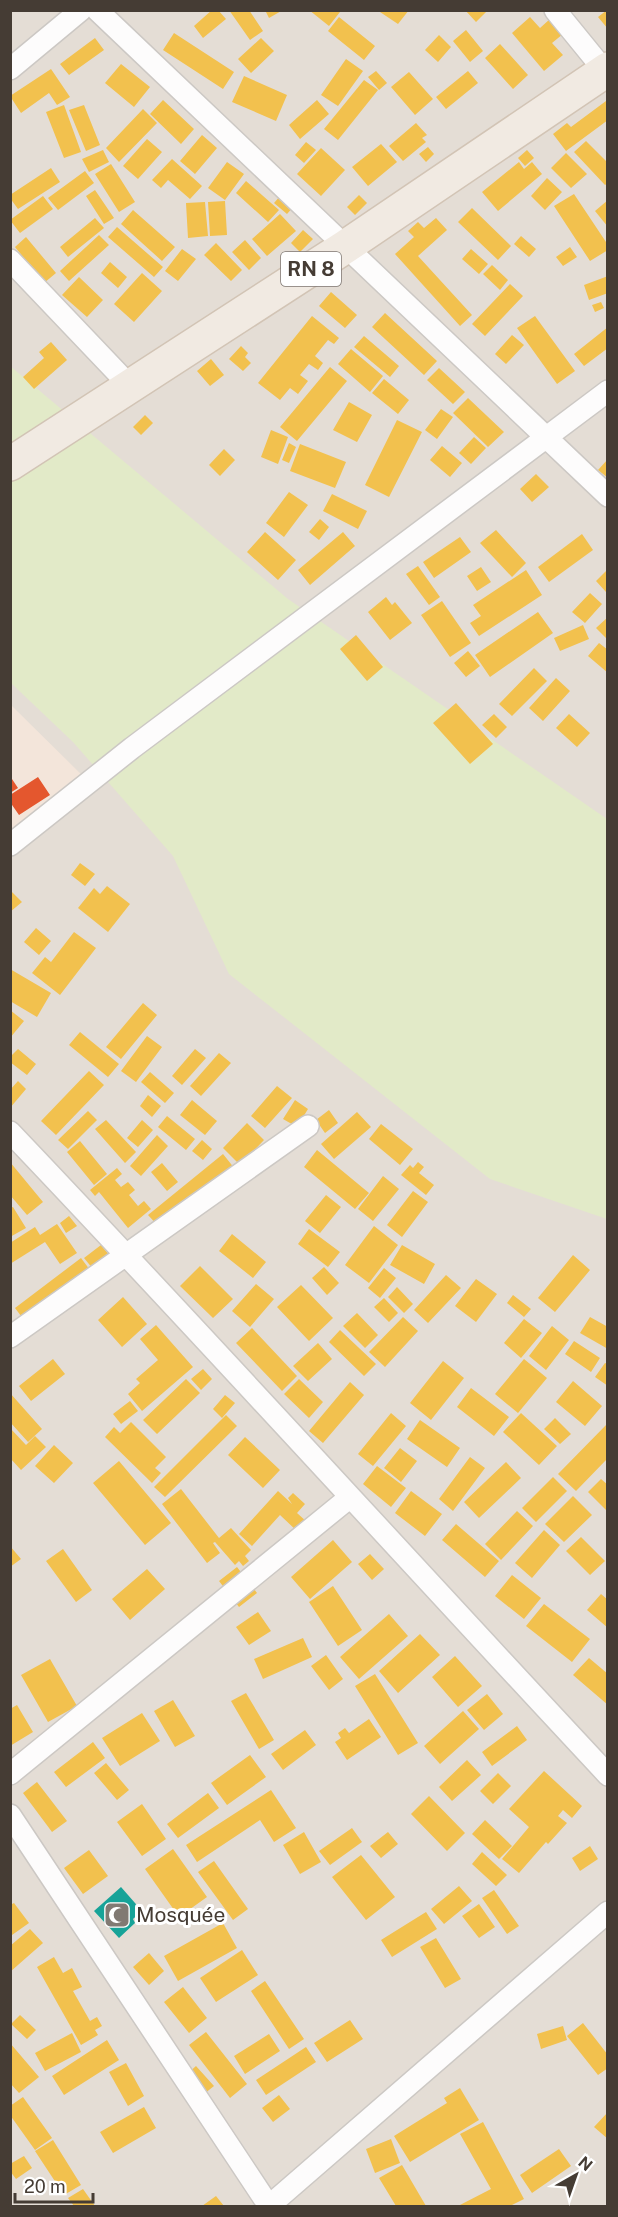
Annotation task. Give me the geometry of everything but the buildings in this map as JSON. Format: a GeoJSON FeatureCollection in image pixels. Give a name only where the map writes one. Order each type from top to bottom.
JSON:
{"type":"FeatureCollection","features":[{"type":"Feature","properties":{"kind":"main road","name":"RN 8"},"geometry":{"type":"LineString","coordinates":[[10,464],[345,247],[606,72]]}},
{"type":"Feature","properties":{"kind":"street"},"geometry":{"type":"LineString","coordinates":[[10,69],[81,10]]}},
{"type":"Feature","properties":{"kind":"street"},"geometry":{"type":"LineString","coordinates":[[97,10],[608,496]]}},
{"type":"Feature","properties":{"kind":"street"},"geometry":{"type":"LineString","coordinates":[[555,10],[606,72]]}},
{"type":"Feature","properties":{"kind":"street"},"geometry":{"type":"LineString","coordinates":[[10,260],[130,386]]}},
{"type":"Feature","properties":{"kind":"street"},"geometry":{"type":"LineString","coordinates":[[10,845],[132,748],[608,391]]}},
{"type":"Feature","properties":{"kind":"street"},"geometry":{"type":"LineString","coordinates":[[10,1337],[308,1126]]}},
{"type":"Feature","properties":{"kind":"street"},"geometry":{"type":"LineString","coordinates":[[10,1132],[127,1255],[349,1498],[608,1775]]}},
{"type":"Feature","properties":{"kind":"street"},"geometry":{"type":"LineString","coordinates":[[10,1774],[349,1498]]}},
{"type":"Feature","properties":{"kind":"street"},"geometry":{"type":"LineString","coordinates":[[10,1815],[269,2206],[608,1911]]}},
{"type":"Feature","properties":{"kind":"shaded area"},"geometry":{"type":"Polygon","coordinates":[[[11,11],[607,11],[607,2206],[11,2206],[11,11]]]}},
{"type":"Feature","properties":{"kind":"shaded area"},"geometry":{"type":"Polygon","coordinates":[[[11,705],[86,779],[11,836],[11,705]]]}},
{"type":"Feature","properties":{"kind":"green space"},"geometry":{"type":"Polygon","coordinates":[[[10,366],[288,599],[607,819],[607,1219],[490,1179],[229,974],[173,856],[73,742],[11,683],[10,366]]]}},
{"type":"Feature","properties":{"kind":"place","name":"Mosquée"},"geometry":{"type":"Point","coordinates":[117,1915]}}]}
